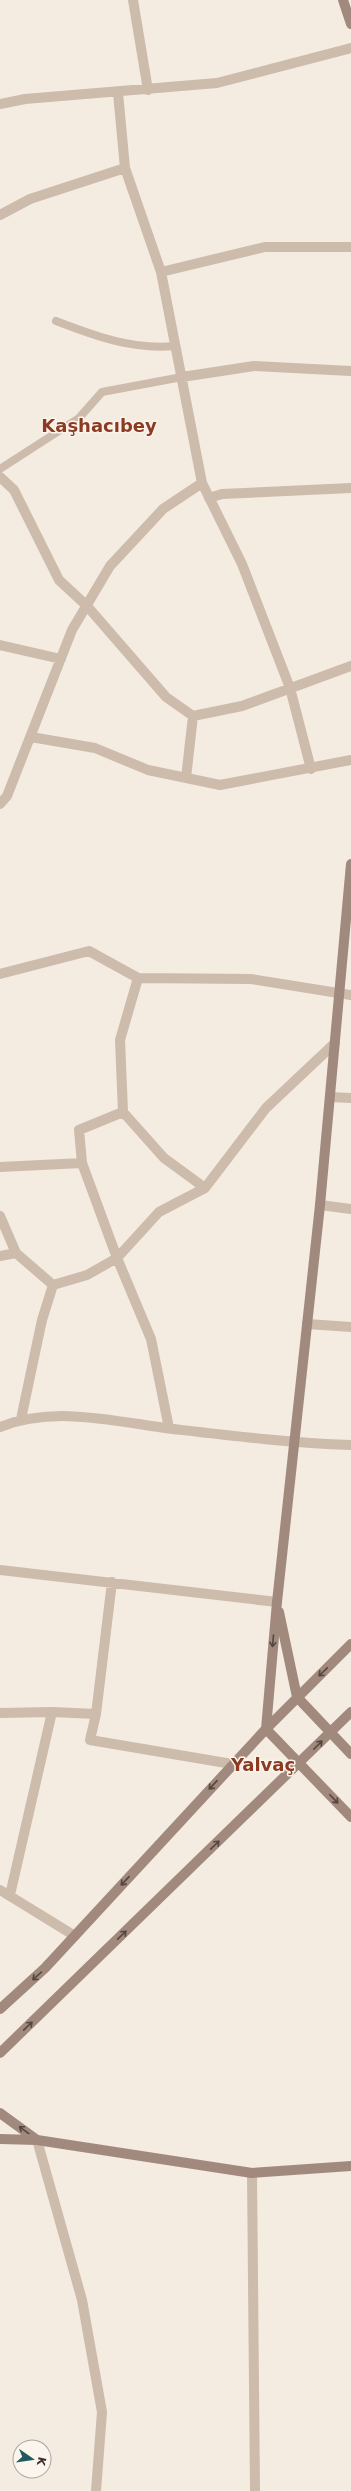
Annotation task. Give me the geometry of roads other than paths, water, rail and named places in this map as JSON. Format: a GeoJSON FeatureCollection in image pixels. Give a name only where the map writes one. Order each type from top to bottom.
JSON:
{"type":"FeatureCollection","features":[{"type":"Feature","properties":{"kind":"street"},"geometry":{"type":"LineString","coordinates":[[133,0],[148,90]]}},
{"type":"Feature","properties":{"kind":"street"},"geometry":{"type":"LineString","coordinates":[[342,0],[351,24]]}},
{"type":"Feature","properties":{"kind":"street"},"geometry":{"type":"LineString","coordinates":[[0,104],[25,99],[118,93],[217,83],[351,48]]}},
{"type":"Feature","properties":{"kind":"street"},"geometry":{"type":"LineString","coordinates":[[118,93],[124,168],[161,272],[202,482],[242,564],[290,688],[311,768]]}},
{"type":"Feature","properties":{"kind":"street"},"geometry":{"type":"LineString","coordinates":[[0,215],[30,199],[124,168]]}},
{"type":"Feature","properties":{"kind":"street"},"geometry":{"type":"LineString","coordinates":[[161,272],[265,247],[351,247]]}},
{"type":"Feature","properties":{"kind":"street"},"geometry":{"type":"LineString","coordinates":[[182,376],[254,366],[351,371]]}},
{"type":"Feature","properties":{"kind":"street"},"geometry":{"type":"LineString","coordinates":[[0,478],[14,490],[59,580],[87,606],[166,697],[193,716],[242,706],[351,666]]}},
{"type":"Feature","properties":{"kind":"street"},"geometry":{"type":"LineString","coordinates":[[0,804],[7,796],[72,630],[110,566],[163,509],[202,482]]}},
{"type":"Feature","properties":{"kind":"street"},"geometry":{"type":"LineString","coordinates":[[209,498],[229,494],[351,488]]}},
{"type":"Feature","properties":{"kind":"street"},"geometry":{"type":"LineString","coordinates":[[0,645],[61,659]]}},
{"type":"Feature","properties":{"kind":"street"},"geometry":{"type":"LineString","coordinates":[[186,778],[193,716]]}},
{"type":"Feature","properties":{"kind":"street"},"geometry":{"type":"LineString","coordinates":[[31,737],[95,748],[148,770],[220,785],[351,760]]}},
{"type":"Feature","properties":{"kind":"street"},"geometry":{"type":"LineString","coordinates":[[351,864],[320,1205],[277,1602],[266,1729],[351,1817]]}},
{"type":"Feature","properties":{"kind":"street"},"geometry":{"type":"LineString","coordinates":[[0,974],[89,952],[138,978],[251,978],[340,994],[351,994]]}},
{"type":"Feature","properties":{"kind":"street"},"geometry":{"type":"LineString","coordinates":[[138,978],[120,1040],[123,1112],[164,1158],[204,1188]]}},
{"type":"Feature","properties":{"kind":"street"},"geometry":{"type":"LineString","coordinates":[[53,1285],[87,1275],[117,1258],[159,1212],[204,1188],[266,1108],[335,1043]]}},
{"type":"Feature","properties":{"kind":"street"},"geometry":{"type":"LineString","coordinates":[[330,1097],[351,1098]]}},
{"type":"Feature","properties":{"kind":"street"},"geometry":{"type":"LineString","coordinates":[[123,1112],[79,1130],[82,1163],[117,1258],[151,1339],[169,1428]]}},
{"type":"Feature","properties":{"kind":"street"},"geometry":{"type":"LineString","coordinates":[[0,1167],[82,1163]]}},
{"type":"Feature","properties":{"kind":"street"},"geometry":{"type":"LineString","coordinates":[[320,1205],[351,1209]]}},
{"type":"Feature","properties":{"kind":"street"},"geometry":{"type":"LineString","coordinates":[[0,1216],[16,1253],[53,1285]]}},
{"type":"Feature","properties":{"kind":"street"},"geometry":{"type":"LineString","coordinates":[[0,1256],[16,1253]]}},
{"type":"Feature","properties":{"kind":"street"},"geometry":{"type":"LineString","coordinates":[[21,1419],[42,1320],[53,1285]]}},
{"type":"Feature","properties":{"kind":"street"},"geometry":{"type":"LineString","coordinates":[[307,1324],[351,1327]]}},
{"type":"Feature","properties":{"kind":"street"},"geometry":{"type":"LineString","coordinates":[[0,1427],[21,1419],[64,1415],[295,1444],[351,1445]]}},
{"type":"Feature","properties":{"kind":"street"},"geometry":{"type":"LineString","coordinates":[[0,1570],[277,1602]]}},
{"type":"Feature","properties":{"kind":"street"},"geometry":{"type":"LineString","coordinates":[[112,1582],[96,1714],[90,1740],[232,1764]]}},
{"type":"Feature","properties":{"kind":"street"},"geometry":{"type":"LineString","coordinates":[[277,1602],[297,1697],[351,1754]]}},
{"type":"Feature","properties":{"kind":"street"},"geometry":{"type":"LineString","coordinates":[[0,2009],[46,1968],[232,1764],[351,1644]]}},
{"type":"Feature","properties":{"kind":"street"},"geometry":{"type":"LineString","coordinates":[[0,1713],[52,1712],[96,1714]]}},
{"type":"Feature","properties":{"kind":"street"},"geometry":{"type":"LineString","coordinates":[[10,1895],[52,1712]]}},
{"type":"Feature","properties":{"kind":"street"},"geometry":{"type":"LineString","coordinates":[[0,2053],[351,1712]]}},
{"type":"Feature","properties":{"kind":"street"},"geometry":{"type":"LineString","coordinates":[[0,1890],[75,1936]]}},
{"type":"Feature","properties":{"kind":"street"},"geometry":{"type":"LineString","coordinates":[[0,2113],[37,2140],[82,2300],[102,2412],[96,2491]]}},
{"type":"Feature","properties":{"kind":"street"},"geometry":{"type":"LineString","coordinates":[[0,2139],[37,2140],[252,2173],[351,2166]]}},
{"type":"Feature","properties":{"kind":"street"},"geometry":{"type":"LineString","coordinates":[[252,2173],[255,2491]]}},
{"type":"Feature","properties":{"kind":"lane"},"geometry":{"type":"LineString","coordinates":[[56,320],[106,340],[152,348],[175,346]]}},
{"type":"Feature","properties":{"kind":"lane"},"geometry":{"type":"LineString","coordinates":[[0,470],[79,418],[102,392],[182,376]]}},
{"type":"Feature","properties":{"kind":"district","name":"Kaşhacıbey"},"geometry":{"type":"Point","coordinates":[99,425]}},
{"type":"Feature","properties":{"kind":"district","name":"Yalvaç"},"geometry":{"type":"Point","coordinates":[263,1764]}}]}
